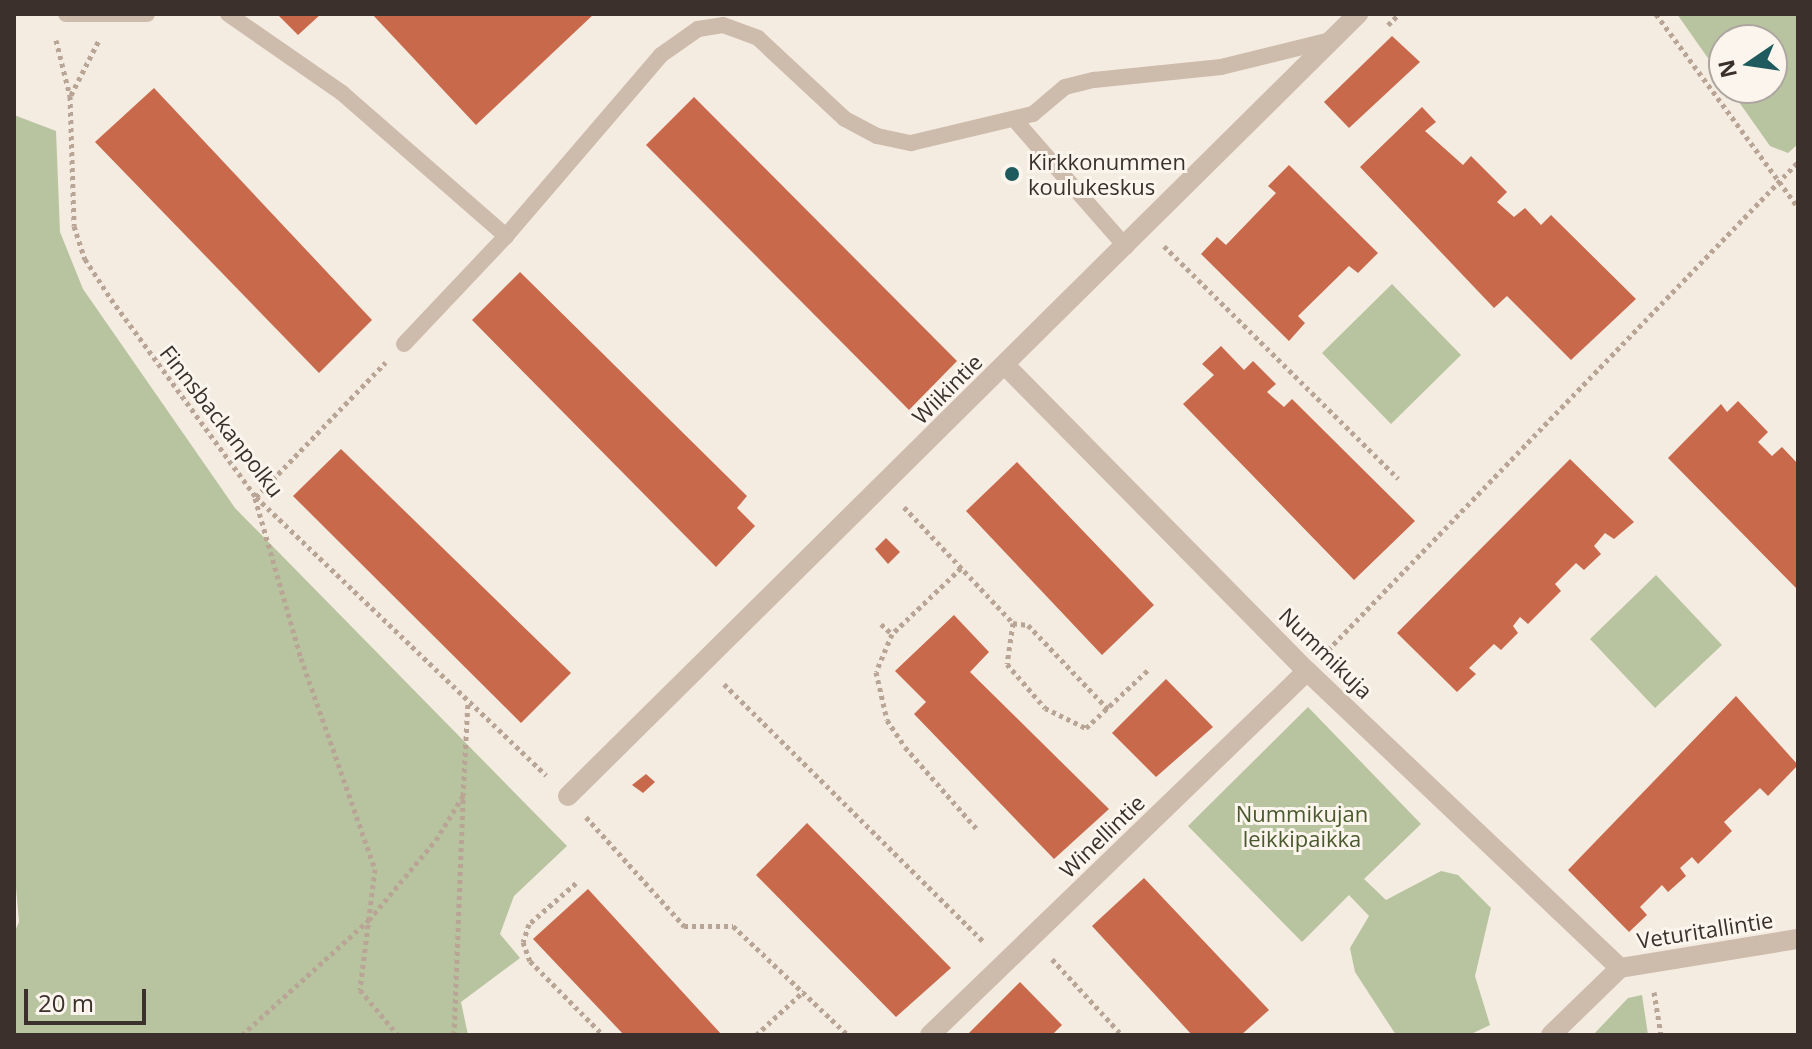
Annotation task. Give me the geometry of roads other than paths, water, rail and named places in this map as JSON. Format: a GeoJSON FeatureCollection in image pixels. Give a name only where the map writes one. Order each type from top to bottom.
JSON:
{"type":"FeatureCollection","features":[{"type":"Feature","properties":{"kind":"street","name":"Wiikintie"},"geometry":{"type":"LineString","coordinates":[[568,796],[1358,14]]}},
{"type":"Feature","properties":{"kind":"street","name":"Nummikuja"},"geometry":{"type":"LineString","coordinates":[[1005,365],[1307,671],[1620,968]]}},
{"type":"Feature","properties":{"kind":"street","name":"Winellintie"},"geometry":{"type":"LineString","coordinates":[[930,1035],[1307,671]]}},
{"type":"Feature","properties":{"kind":"street","name":"Veturitallintie"},"geometry":{"type":"LineString","coordinates":[[1551,1035],[1620,968],[1798,939]]}},
{"type":"Feature","properties":{"kind":"lane"},"geometry":{"type":"LineString","coordinates":[[66,14],[109,18],[147,14]]}},
{"type":"Feature","properties":{"kind":"lane"},"geometry":{"type":"LineString","coordinates":[[228,14],[342,93],[506,236]]}},
{"type":"Feature","properties":{"kind":"lane"},"geometry":{"type":"LineString","coordinates":[[404,344],[506,236],[661,55],[698,29],[723,25],[758,38],[845,119],[877,136],[911,143],[1014,119],[1079,83],[1130,72],[1221,67],[1331,40]]}},
{"type":"Feature","properties":{"kind":"lane"},"geometry":{"type":"LineString","coordinates":[[1014,119],[1126,247]]}},
{"type":"Feature","properties":{"kind":"place","name":"Kirkkonummen koulukeskus"},"geometry":{"type":"Point","coordinates":[1012,174]}},
{"type":"Feature","properties":{"kind":"park label","name":"Nummikujan leikkipaikka"},"geometry":{"type":"Point","coordinates":[1302,826]}}]}
